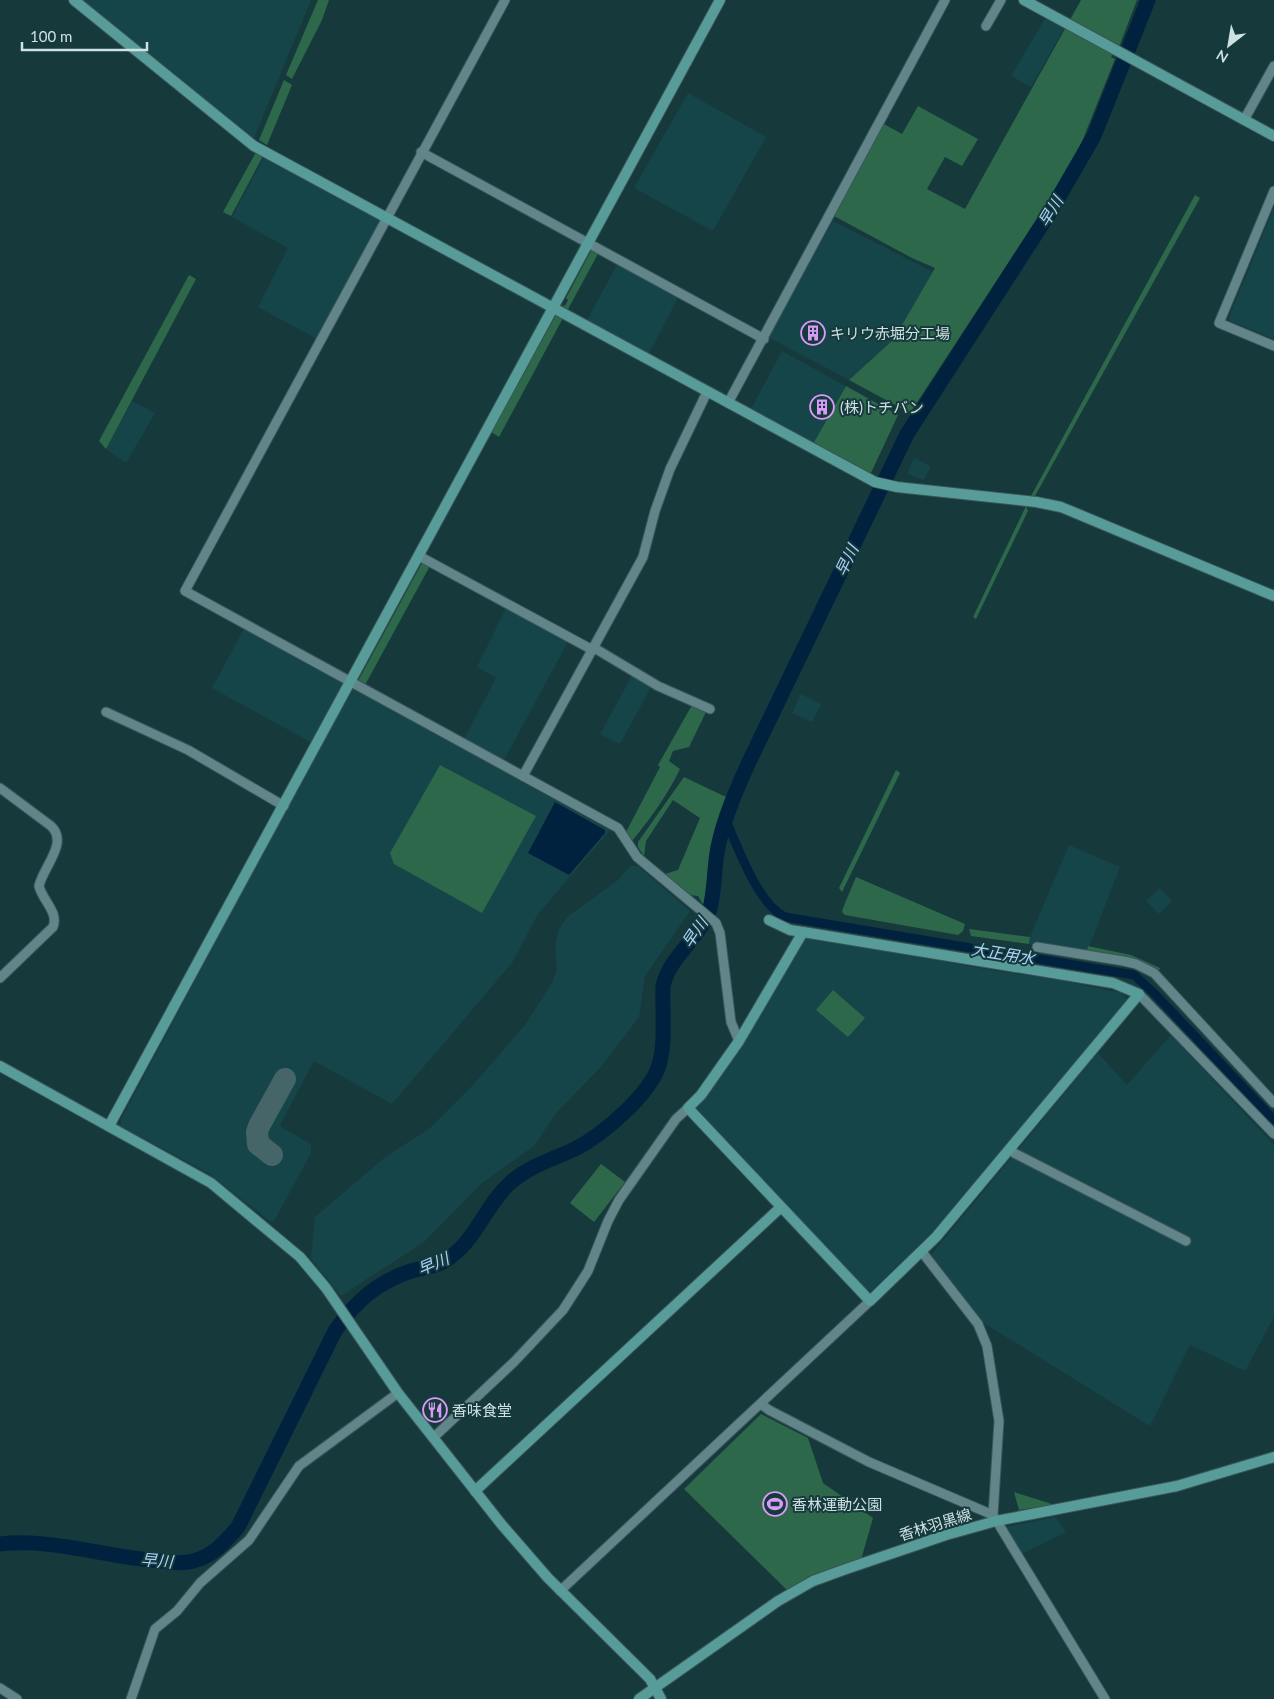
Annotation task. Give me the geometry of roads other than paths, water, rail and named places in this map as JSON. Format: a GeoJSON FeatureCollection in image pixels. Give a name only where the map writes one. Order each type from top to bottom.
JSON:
{"type":"FeatureCollection","features":[{"type":"Feature","properties":{"kind":"street"},"geometry":{"type":"LineString","coordinates":[[74,0],[250,143],[874,482],[894,487],[1036,502],[1062,507],[1274,596]]}},
{"type":"Feature","properties":{"kind":"street"},"geometry":{"type":"LineString","coordinates":[[505,0],[185,591],[618,828],[637,857],[698,911],[716,923],[720,933],[731,1022],[736,1038],[739,1041]]}},
{"type":"Feature","properties":{"kind":"street"},"geometry":{"type":"LineString","coordinates":[[109,1126],[720,0]]}},
{"type":"Feature","properties":{"kind":"street"},"geometry":{"type":"LineString","coordinates":[[728,403],[946,0]]}},
{"type":"Feature","properties":{"kind":"street"},"geometry":{"type":"LineString","coordinates":[[986,26],[1001,0]]}},
{"type":"Feature","properties":{"kind":"street"},"geometry":{"type":"LineString","coordinates":[[1024,0],[1274,136]]}},
{"type":"Feature","properties":{"kind":"street"},"geometry":{"type":"LineString","coordinates":[[1244,120],[1274,66]]}},
{"type":"Feature","properties":{"kind":"street"},"geometry":{"type":"LineString","coordinates":[[421,152],[764,339]]}},
{"type":"Feature","properties":{"kind":"street"},"geometry":{"type":"LineString","coordinates":[[1274,191],[1219,323],[1274,346]]}},
{"type":"Feature","properties":{"kind":"street"},"geometry":{"type":"LineString","coordinates":[[523,776],[643,557],[660,492],[677,452],[707,392]]}},
{"type":"Feature","properties":{"kind":"street"},"geometry":{"type":"LineString","coordinates":[[419,556],[658,686],[710,709]]}},
{"type":"Feature","properties":{"kind":"street"},"geometry":{"type":"LineString","coordinates":[[106,712],[188,750],[284,806]]}},
{"type":"Feature","properties":{"kind":"street"},"geometry":{"type":"LineString","coordinates":[[0,788],[51,826],[58,841],[39,886],[43,898],[56,921],[53,927],[0,978]]}},
{"type":"Feature","properties":{"kind":"street"},"geometry":{"type":"LineString","coordinates":[[769,920],[790,930],[1113,983],[1140,994],[1274,1134]]}},
{"type":"Feature","properties":{"kind":"street"},"geometry":{"type":"LineString","coordinates":[[433,1438],[514,1362],[556,1319],[588,1271],[608,1221],[619,1200],[679,1116],[701,1095],[739,1041],[804,932]]}},
{"type":"Feature","properties":{"kind":"street"},"geometry":{"type":"LineString","coordinates":[[1037,947],[1123,961],[1154,974],[1274,1102]]}},
{"type":"Feature","properties":{"kind":"street"},"geometry":{"type":"LineString","coordinates":[[560,1590],[922,1252],[1140,994]]}},
{"type":"Feature","properties":{"kind":"street"},"geometry":{"type":"LineString","coordinates":[[0,1066],[219,1189],[300,1257],[340,1309],[398,1393],[475,1491],[529,1557],[656,1687],[661,1699]]}},
{"type":"Feature","properties":{"kind":"street"},"geometry":{"type":"LineString","coordinates":[[688,1108],[780,1208],[870,1301]]}},
{"type":"Feature","properties":{"kind":"street"},"geometry":{"type":"LineString","coordinates":[[1010,1148],[1014,1153],[1186,1241]]}},
{"type":"Feature","properties":{"kind":"street"},"geometry":{"type":"LineString","coordinates":[[475,1491],[780,1208]]}},
{"type":"Feature","properties":{"kind":"street"},"geometry":{"type":"LineString","coordinates":[[922,1252],[978,1324],[987,1346],[999,1421],[994,1518]]}},
{"type":"Feature","properties":{"kind":"street"},"geometry":{"type":"LineString","coordinates":[[130,1699],[155,1629],[177,1611],[200,1583],[249,1540],[299,1466],[398,1393]]}},
{"type":"Feature","properties":{"kind":"street"},"geometry":{"type":"LineString","coordinates":[[761,1404],[846,1451],[994,1518],[1105,1699]]}},
{"type":"Feature","properties":{"kind":"street","name":"香林羽黒線"},"geometry":{"type":"LineString","coordinates":[[639,1699],[778,1601],[813,1582],[994,1518],[1177,1486],[1274,1457]]}},
{"type":"Feature","properties":{"kind":"street"},"geometry":{"type":"LineString","coordinates":[[0,1688],[17,1699]]}},
{"type":"Feature","properties":{"kind":"waterway","name":"早川"},"geometry":{"type":"LineString","coordinates":[[0,1544],[38,1543],[57,1545],[132,1558],[178,1563],[200,1559],[213,1552],[238,1527],[335,1331],[359,1302],[377,1287],[388,1281],[411,1271],[439,1264],[454,1254],[472,1235],[494,1202],[511,1182],[534,1167],[586,1143],[624,1113],[646,1089],[654,1077],[661,1056],[663,986],[672,965],[706,919],[713,893],[721,836],[731,805],[748,764],[907,434],[1050,212],[1094,136],[1148,0]]}},
{"type":"Feature","properties":{"kind":"waterway","name":"大正用水"},"geometry":{"type":"LineString","coordinates":[[726,821],[757,888],[775,910],[785,917],[1134,975],[1154,993],[1274,1120]]}},
{"type":"Feature","properties":{"kind":"place","name":"キリウ赤堀分工場"},"geometry":{"type":"Point","coordinates":[813,333]}},
{"type":"Feature","properties":{"kind":"place","name":"(株)トチバン"},"geometry":{"type":"Point","coordinates":[822,407]}},
{"type":"Feature","properties":{"kind":"place","name":"香味食堂"},"geometry":{"type":"Point","coordinates":[435,1410]}},
{"type":"Feature","properties":{"kind":"place","name":"香林運動公園"},"geometry":{"type":"Point","coordinates":[775,1504]}}]}
